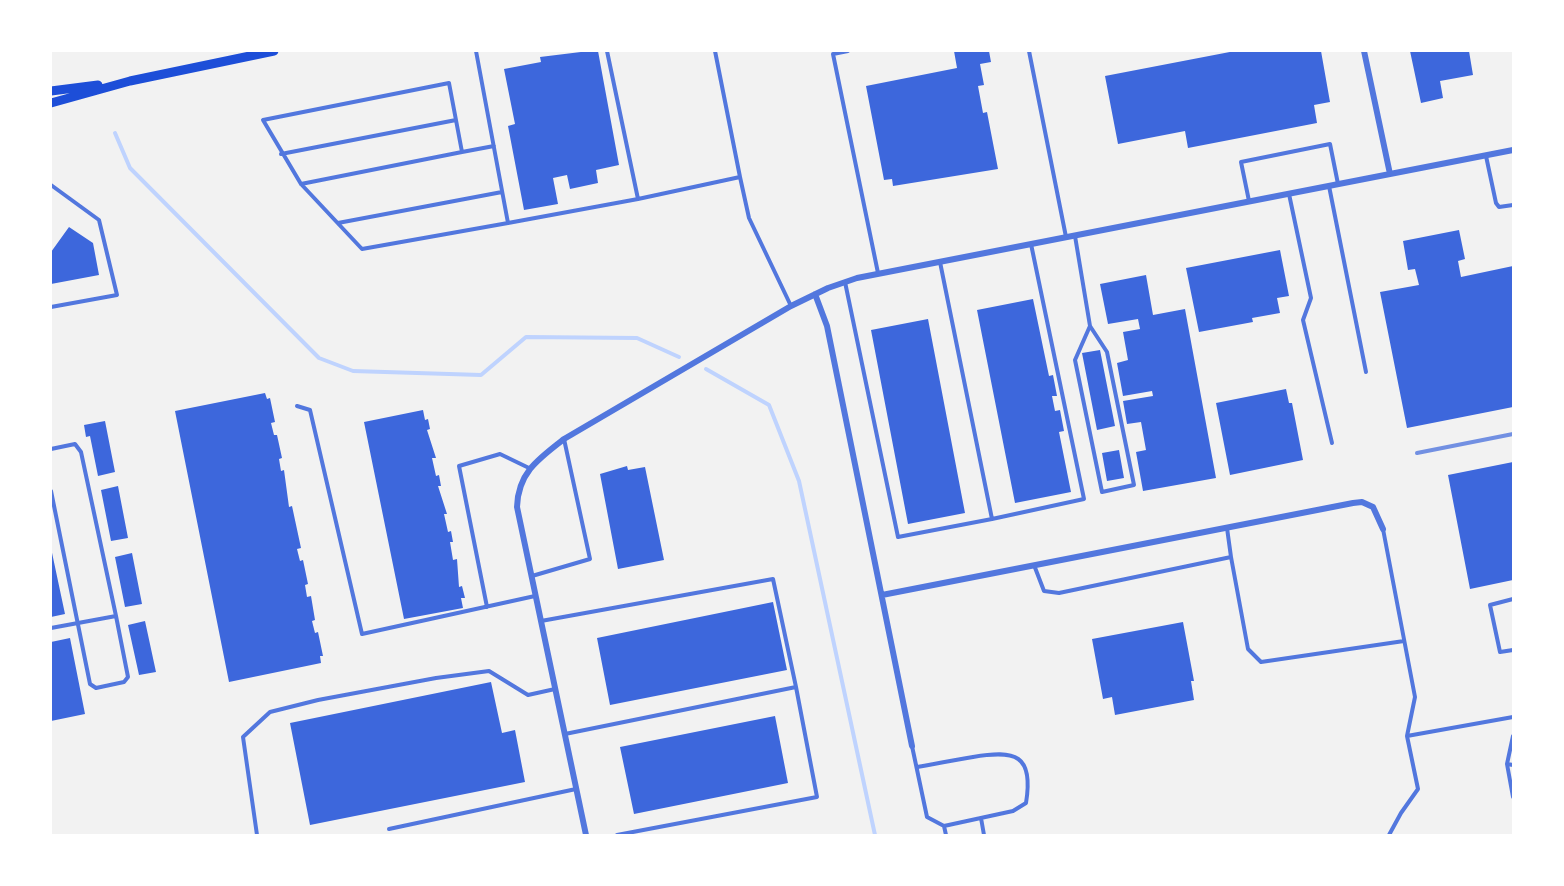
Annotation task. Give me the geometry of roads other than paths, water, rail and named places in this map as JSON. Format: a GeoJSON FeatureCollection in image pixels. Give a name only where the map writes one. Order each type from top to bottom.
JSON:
{"type":"FeatureCollection","features":[{"type":"Feature","properties":{"kind":"main road"},"geometry":{"type":"LineString","coordinates":[[51,103],[130,81],[274,51]]}},
{"type":"Feature","properties":{"kind":"main road"},"geometry":{"type":"LineString","coordinates":[[51,91],[130,81]]}},
{"type":"Feature","properties":{"kind":"street"},"geometry":{"type":"LineString","coordinates":[[1365,51],[1390,174]]}},
{"type":"Feature","properties":{"kind":"street"},"geometry":{"type":"LineString","coordinates":[[586,835],[517,507],[523,477],[529,468],[564,438],[791,306],[845,282],[878,273],[1513,150]]}},
{"type":"Feature","properties":{"kind":"street"},"geometry":{"type":"LineString","coordinates":[[814,294],[827,326],[912,746]]}},
{"type":"Feature","properties":{"kind":"street"},"geometry":{"type":"LineString","coordinates":[[882,595],[1362,502],[1373,507],[1383,529]]}},
{"type":"Feature","properties":{"kind":"lane"},"geometry":{"type":"LineString","coordinates":[[476,51],[508,223]]}},
{"type":"Feature","properties":{"kind":"lane"},"geometry":{"type":"LineString","coordinates":[[607,51],[638,199]]}},
{"type":"Feature","properties":{"kind":"lane"},"geometry":{"type":"LineString","coordinates":[[715,51],[749,218],[791,306]]}},
{"type":"Feature","properties":{"kind":"lane"},"geometry":{"type":"LineString","coordinates":[[848,51],[833,54],[878,273]]}},
{"type":"Feature","properties":{"kind":"lane"},"geometry":{"type":"LineString","coordinates":[[1029,51],[1066,237]]}},
{"type":"Feature","properties":{"kind":"lane"},"geometry":{"type":"LineString","coordinates":[[462,152],[448,83],[263,120],[281,154],[301,184],[362,249],[638,199],[740,177]]}},
{"type":"Feature","properties":{"kind":"lane"},"geometry":{"type":"LineString","coordinates":[[281,154],[456,120]]}},
{"type":"Feature","properties":{"kind":"lane"},"geometry":{"type":"LineString","coordinates":[[1249,201],[1241,162],[1330,144],[1338,184]]}},
{"type":"Feature","properties":{"kind":"lane"},"geometry":{"type":"LineString","coordinates":[[301,184],[494,146]]}},
{"type":"Feature","properties":{"kind":"lane"},"geometry":{"type":"LineString","coordinates":[[1486,155],[1496,203],[1499,207],[1513,205]]}},
{"type":"Feature","properties":{"kind":"lane"},"geometry":{"type":"LineString","coordinates":[[51,185],[99,220],[117,295],[51,307]]}},
{"type":"Feature","properties":{"kind":"lane"},"geometry":{"type":"LineString","coordinates":[[1329,186],[1366,372]]}},
{"type":"Feature","properties":{"kind":"lane"},"geometry":{"type":"LineString","coordinates":[[338,223],[502,192]]}},
{"type":"Feature","properties":{"kind":"lane"},"geometry":{"type":"LineString","coordinates":[[1289,193],[1311,298],[1303,320],[1332,443]]}},
{"type":"Feature","properties":{"kind":"lane"},"geometry":{"type":"LineString","coordinates":[[1075,235],[1090,326],[1107,352],[1134,485],[1102,492],[1075,360],[1090,326]]}},
{"type":"Feature","properties":{"kind":"lane"},"geometry":{"type":"LineString","coordinates":[[845,282],[898,537],[992,519],[1084,499],[1031,244]]}},
{"type":"Feature","properties":{"kind":"lane"},"geometry":{"type":"LineString","coordinates":[[939,261],[992,519]]}},
{"type":"Feature","properties":{"kind":"lane"},"geometry":{"type":"LineString","coordinates":[[297,406],[310,410],[362,634],[535,596]]}},
{"type":"Feature","properties":{"kind":"lane"},"geometry":{"type":"LineString","coordinates":[[531,576],[590,559],[564,438]]}},
{"type":"Feature","properties":{"kind":"lane"},"geometry":{"type":"LineString","coordinates":[[51,449],[75,444],[81,452],[128,677],[124,682],[96,688],[90,684],[51,491]]}},
{"type":"Feature","properties":{"kind":"lane"},"geometry":{"type":"LineString","coordinates":[[487,607],[459,466],[500,454],[529,468]]}},
{"type":"Feature","properties":{"kind":"lane"},"geometry":{"type":"LineString","coordinates":[[1227,527],[1248,649],[1261,663],[1404,640]]}},
{"type":"Feature","properties":{"kind":"lane"},"geometry":{"type":"LineString","coordinates":[[1383,529],[1415,697],[1407,736],[1418,789],[1389,835]]}},
{"type":"Feature","properties":{"kind":"lane"},"geometry":{"type":"LineString","coordinates":[[1034,565],[1044,591],[1059,593],[1231,557]]}},
{"type":"Feature","properties":{"kind":"lane"},"geometry":{"type":"LineString","coordinates":[[541,621],[773,579],[817,797],[617,835]]}},
{"type":"Feature","properties":{"kind":"lane"},"geometry":{"type":"LineString","coordinates":[[1513,599],[1490,604],[1500,652],[1513,650]]}},
{"type":"Feature","properties":{"kind":"lane"},"geometry":{"type":"LineString","coordinates":[[51,628],[116,616]]}},
{"type":"Feature","properties":{"kind":"lane"},"geometry":{"type":"LineString","coordinates":[[258,835],[243,737],[270,712],[318,700],[436,678],[489,671],[528,695],[555,690]]}},
{"type":"Feature","properties":{"kind":"lane"},"geometry":{"type":"LineString","coordinates":[[564,734],[796,687]]}},
{"type":"Feature","properties":{"kind":"lane"},"geometry":{"type":"LineString","coordinates":[[1407,736],[1513,717]]}},
{"type":"Feature","properties":{"kind":"lane"},"geometry":{"type":"LineString","coordinates":[[1513,736],[1507,765],[1513,797]]}},
{"type":"Feature","properties":{"kind":"lane"},"geometry":{"type":"LineString","coordinates":[[912,746],[927,817],[944,826],[1012,811],[1026,803],[1029,785],[1025,766],[1014,756],[1000,753],[917,767]]}},
{"type":"Feature","properties":{"kind":"lane"},"geometry":{"type":"LineString","coordinates":[[1507,765],[1513,765]]}},
{"type":"Feature","properties":{"kind":"lane"},"geometry":{"type":"LineString","coordinates":[[389,829],[576,789]]}},
{"type":"Feature","properties":{"kind":"lane"},"geometry":{"type":"LineString","coordinates":[[981,818],[984,835]]}},
{"type":"Feature","properties":{"kind":"lane"},"geometry":{"type":"LineString","coordinates":[[944,826],[946,835]]}},
{"type":"Feature","properties":{"kind":"waterway"},"geometry":{"type":"LineString","coordinates":[[115,133],[130,168],[319,358],[353,371],[481,375],[526,337],[637,338],[679,357]]}},
{"type":"Feature","properties":{"kind":"waterway"},"geometry":{"type":"LineString","coordinates":[[706,369],[769,405],[799,481],[875,835]]}},
{"type":"Feature","properties":{"kind":"railway"},"geometry":{"type":"LineString","coordinates":[[1417,453],[1513,434]]}}]}
